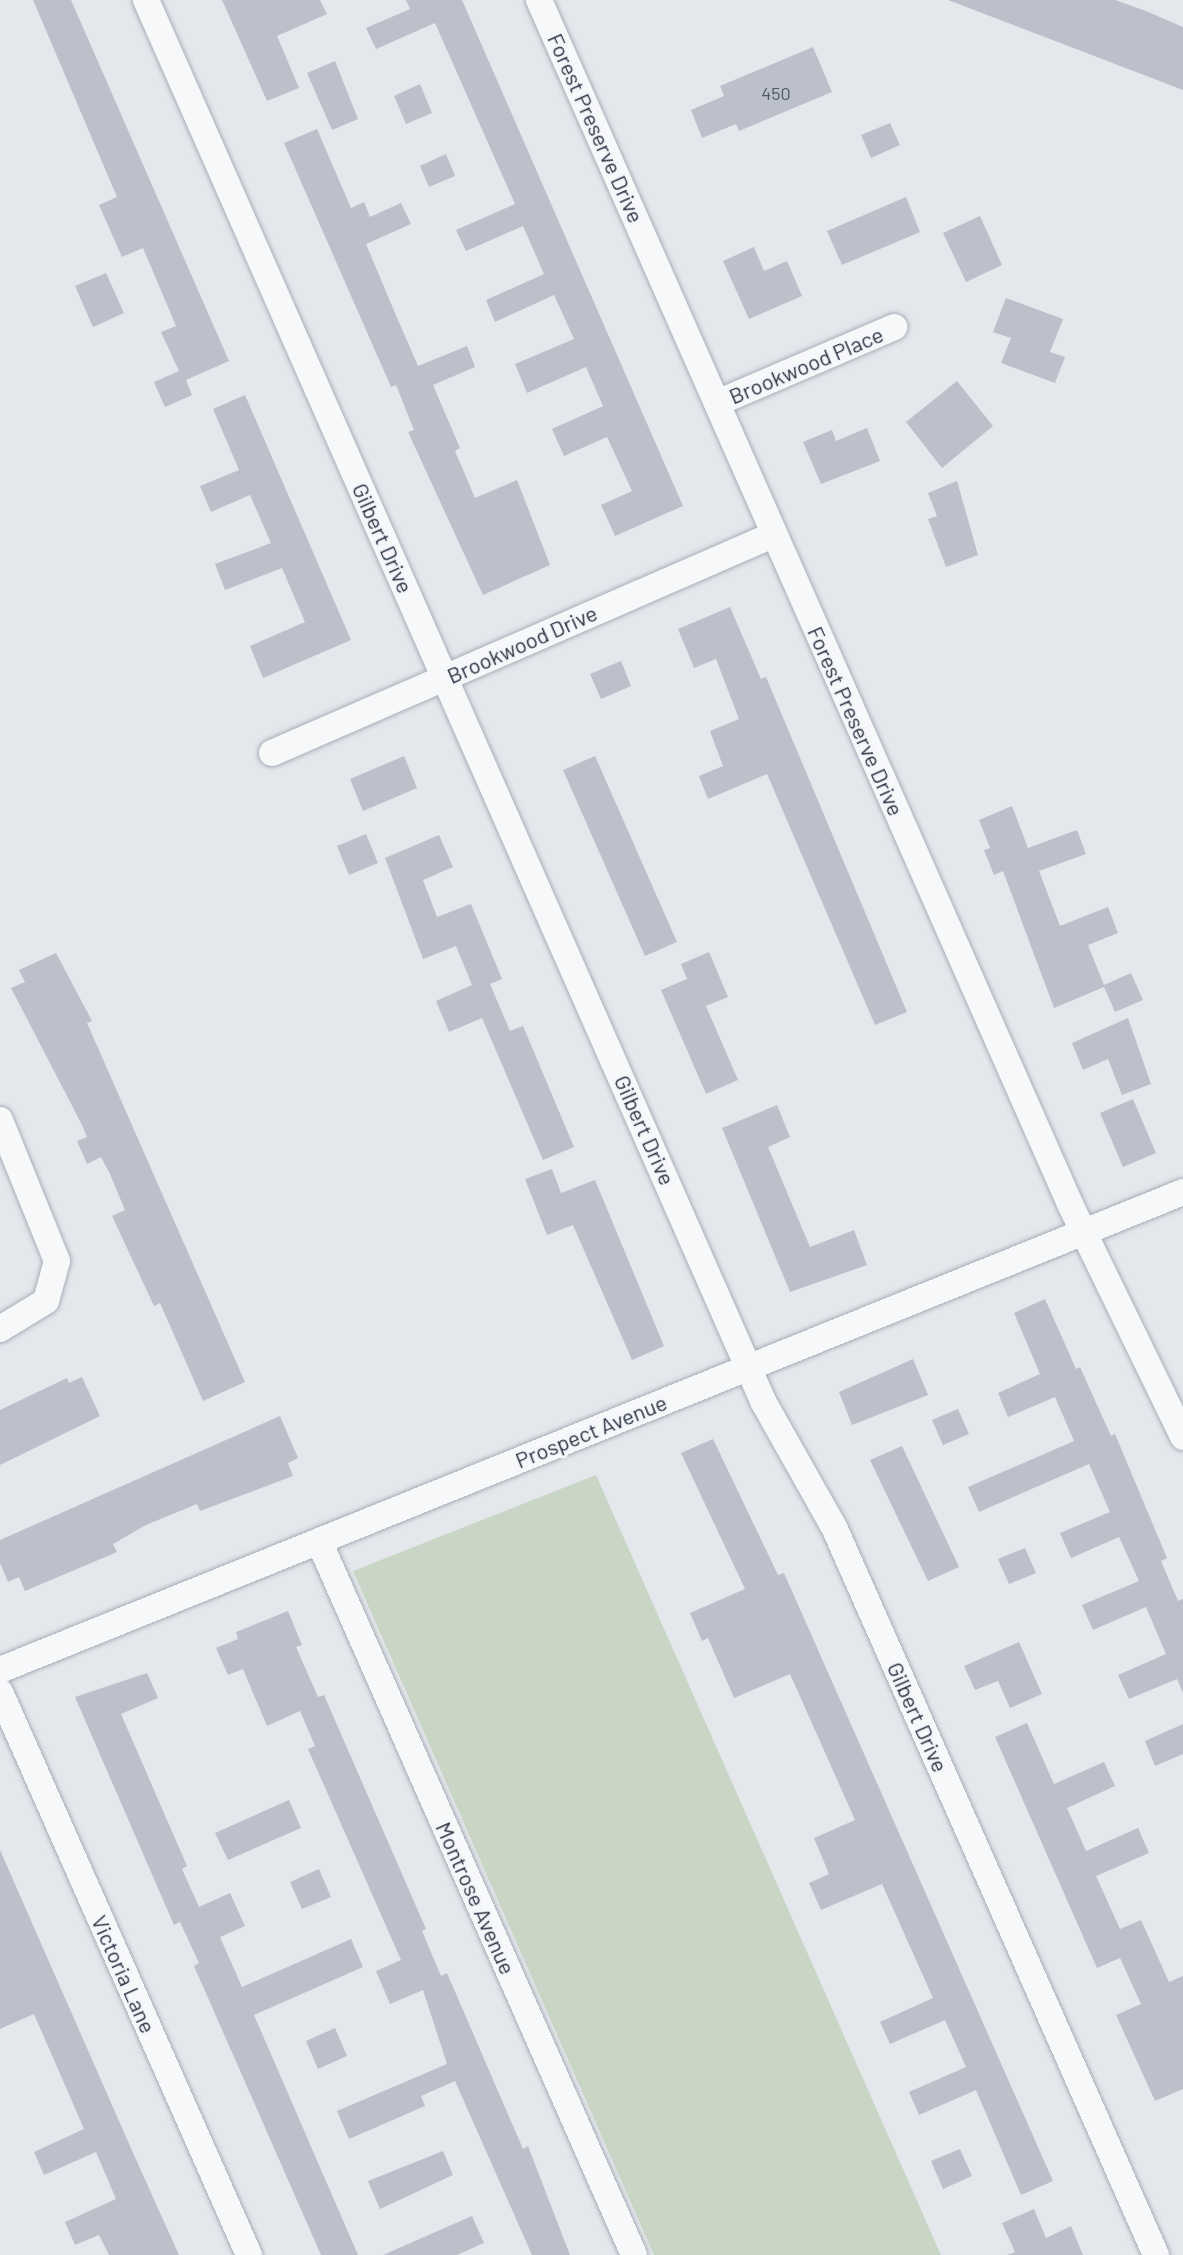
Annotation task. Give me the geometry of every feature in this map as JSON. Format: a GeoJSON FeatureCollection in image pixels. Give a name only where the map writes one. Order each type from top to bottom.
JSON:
{"type":"FeatureCollection","features":[{"type":"Feature","properties":{"kind":"street","name":"Gilbert Drive"},"geometry":{"type":"LineString","coordinates":[[146,0],[750,1368],[834,1527],[1156,2255]]}},
{"type":"Feature","properties":{"kind":"street","name":"Forest Preserve Drive"},"geometry":{"type":"LineString","coordinates":[[539,0],[1084,1234],[1183,1437]]}},
{"type":"Feature","properties":{"kind":"street","name":"Brookwood Place"},"geometry":{"type":"LineString","coordinates":[[717,403],[894,327]]}},
{"type":"Feature","properties":{"kind":"street","name":"Brookwood Drive"},"geometry":{"type":"LineString","coordinates":[[272,753],[773,535]]}},
{"type":"Feature","properties":{"kind":"street"},"geometry":{"type":"LineString","coordinates":[[0,1120],[53,1243],[53,1285],[30,1314],[0,1329]]}},
{"type":"Feature","properties":{"kind":"street","name":"Prospect Avenue"},"geometry":{"type":"LineString","coordinates":[[0,1670],[1183,1192]]}},
{"type":"Feature","properties":{"kind":"street","name":"Montrose Avenue"},"geometry":{"type":"LineString","coordinates":[[319,1541],[634,2255]]}},
{"type":"Feature","properties":{"kind":"street","name":"Victoria Lane"},"geometry":{"type":"LineString","coordinates":[[0,1692],[249,2255]]}},
{"type":"Feature","properties":{"kind":"green space"},"geometry":{"type":"Polygon","coordinates":[[[596,1475],[941,2255],[654,2255],[353,1571],[596,1475]]]}},
{"type":"Feature","properties":{"kind":"building"},"geometry":{"type":"Polygon","coordinates":[[[33,0],[71,0],[229,361],[186,380],[192,395],[165,407],[154,382],[179,371],[161,332],[176,326],[143,248],[122,257],[99,205],[117,197],[33,0]]]}},
{"type":"Feature","properties":{"kind":"building"},"geometry":{"type":"Polygon","coordinates":[[[222,0],[320,0],[327,14],[277,36],[299,88],[267,101],[222,0]]]}},
{"type":"Feature","properties":{"kind":"building"},"geometry":{"type":"Polygon","coordinates":[[[406,0],[462,0],[683,506],[615,536],[601,505],[632,491],[607,437],[564,456],[552,429],[603,406],[586,367],[527,393],[515,364],[574,339],[554,295],[495,322],[486,300],[544,274],[523,226],[466,251],[456,230],[515,204],[435,23],[376,49],[366,28],[410,9],[406,0]]]}},
{"type":"Feature","properties":{"kind":"building"},"geometry":{"type":"Polygon","coordinates":[[[948,0],[1115,0],[1146,11],[1183,27],[1183,90],[948,0]]]}},
{"type":"Feature","properties":{"kind":"building"},"geometry":{"type":"Polygon","coordinates":[[[813,47],[832,92],[739,131],[736,124],[702,138],[691,110],[724,96],[720,86],[813,47]]]}},
{"type":"Feature","properties":{"kind":"building"},"geometry":{"type":"Polygon","coordinates":[[[335,61],[358,119],[332,130],[307,73],[335,61]]]}},
{"type":"Feature","properties":{"kind":"building"},"geometry":{"type":"Polygon","coordinates":[[[420,84],[432,113],[406,124],[394,96],[420,84]]]}},
{"type":"Feature","properties":{"kind":"building"},"geometry":{"type":"Polygon","coordinates":[[[890,123],[900,145],[871,158],[861,135],[890,123]]]}},
{"type":"Feature","properties":{"kind":"building"},"geometry":{"type":"Polygon","coordinates":[[[317,129],[351,208],[364,202],[370,217],[401,203],[411,224],[366,244],[418,366],[467,346],[475,367],[433,385],[460,448],[455,451],[475,498],[517,480],[550,565],[483,595],[408,432],[414,430],[396,385],[391,387],[284,143],[317,129]]]}},
{"type":"Feature","properties":{"kind":"building"},"geometry":{"type":"Polygon","coordinates":[[[446,154],[455,176],[429,187],[420,166],[446,154]]]}},
{"type":"Feature","properties":{"kind":"building"},"geometry":{"type":"Polygon","coordinates":[[[906,197],[920,232],[842,265],[827,231],[906,197]]]}},
{"type":"Feature","properties":{"kind":"building"},"geometry":{"type":"Polygon","coordinates":[[[980,216],[1002,265],[966,282],[943,233],[980,216]]]}},
{"type":"Feature","properties":{"kind":"building"},"geometry":{"type":"Polygon","coordinates":[[[754,247],[764,271],[787,261],[802,296],[749,319],[723,261],[754,247]]]}},
{"type":"Feature","properties":{"kind":"building"},"geometry":{"type":"Polygon","coordinates":[[[106,273],[124,313],[93,327],[75,286],[106,273]]]}},
{"type":"Feature","properties":{"kind":"building"},"geometry":{"type":"Polygon","coordinates":[[[1006,298],[1063,319],[1050,352],[1065,357],[1055,383],[1001,363],[1011,338],[993,332],[1006,298]]]}},
{"type":"Feature","properties":{"kind":"building"},"geometry":{"type":"Polygon","coordinates":[[[957,381],[993,426],[942,468],[906,422],[957,381]]]}},
{"type":"Feature","properties":{"kind":"building"},"geometry":{"type":"Polygon","coordinates":[[[245,395],[351,640],[263,678],[250,646],[305,622],[282,568],[225,590],[215,564],[271,543],[250,495],[211,512],[200,486],[239,470],[213,409],[245,395]]]}},
{"type":"Feature","properties":{"kind":"building"},"geometry":{"type":"Polygon","coordinates":[[[867,428],[880,461],[821,484],[803,442],[832,430],[836,441],[867,428]]]}},
{"type":"Feature","properties":{"kind":"building"},"geometry":{"type":"Polygon","coordinates":[[[957,481],[978,555],[946,567],[928,519],[937,516],[928,493],[957,481]]]}},
{"type":"Feature","properties":{"kind":"building"},"geometry":{"type":"Polygon","coordinates":[[[730,607],[761,679],[766,677],[907,1012],[875,1025],[767,774],[708,799],[699,776],[723,766],[710,731],[739,719],[716,659],[694,668],[678,629],[730,607]]]}},
{"type":"Feature","properties":{"kind":"building"},"geometry":{"type":"Polygon","coordinates":[[[621,661],[631,686],[601,699],[590,674],[621,661]]]}},
{"type":"Feature","properties":{"kind":"building"},"geometry":{"type":"Polygon","coordinates":[[[404,756],[417,788],[363,811],[350,779],[404,756]]]}},
{"type":"Feature","properties":{"kind":"building"},"geometry":{"type":"Polygon","coordinates":[[[595,756],[677,942],[645,956],[563,770],[595,756]]]}},
{"type":"Feature","properties":{"kind":"building"},"geometry":{"type":"Polygon","coordinates":[[[1012,806],[1028,848],[1077,830],[1086,854],[1039,871],[1060,926],[1108,907],[1118,933],[1088,945],[1104,985],[1131,973],[1143,1000],[1115,1012],[1104,987],[1054,1008],[1003,871],[994,875],[984,850],[990,848],[979,820],[1012,806]]]}},
{"type":"Feature","properties":{"kind":"building"},"geometry":{"type":"Polygon","coordinates":[[[366,834],[378,863],[349,875],[337,846],[366,834]]]}},
{"type":"Feature","properties":{"kind":"building"},"geometry":{"type":"Polygon","coordinates":[[[439,835],[453,867],[423,880],[437,917],[471,904],[502,979],[490,984],[510,1031],[523,1026],[574,1147],[543,1160],[482,1018],[449,1032],[436,1001],[472,985],[456,946],[423,959],[385,858],[439,835]]]}},
{"type":"Feature","properties":{"kind":"building"},"geometry":{"type":"Polygon","coordinates":[[[709,952],[728,997],[706,1006],[738,1080],[706,1094],[661,990],[687,979],[681,964],[709,952]]]}},
{"type":"Feature","properties":{"kind":"building"},"geometry":{"type":"Polygon","coordinates":[[[56,953],[92,1021],[87,1023],[245,1382],[203,1401],[160,1303],[154,1306],[112,1216],[125,1210],[109,1172],[101,1157],[87,1164],[77,1141],[87,1137],[82,1125],[11,988],[25,982],[19,970],[56,953]]]}},
{"type":"Feature","properties":{"kind":"building"},"geometry":{"type":"Polygon","coordinates":[[[1128,1018],[1151,1084],[1122,1095],[1108,1059],[1083,1070],[1072,1043],[1128,1018]]]}},
{"type":"Feature","properties":{"kind":"building"},"geometry":{"type":"Polygon","coordinates":[[[1133,1099],[1156,1153],[1123,1167],[1100,1113],[1133,1099]]]}},
{"type":"Feature","properties":{"kind":"building"},"geometry":{"type":"Polygon","coordinates":[[[777,1105],[790,1137],[768,1147],[810,1247],[854,1230],[867,1265],[790,1292],[722,1128],[777,1105]]]}},
{"type":"Feature","properties":{"kind":"building"},"geometry":{"type":"Polygon","coordinates":[[[552,1169],[561,1193],[595,1180],[664,1346],[632,1360],[573,1225],[547,1235],[525,1179],[552,1169]]]}},
{"type":"Feature","properties":{"kind":"building"},"geometry":{"type":"Polygon","coordinates":[[[1045,1299],[1076,1369],[1080,1367],[1111,1436],[1115,1434],[1167,1558],[1161,1561],[1178,1601],[1183,1599],[1183,1693],[1177,1679],[1129,1699],[1118,1675],[1166,1654],[1146,1607],[1093,1630],[1082,1605],[1139,1581],[1119,1537],[1071,1558],[1060,1533],[1110,1512],[1089,1464],[979,1512],[968,1487],[1074,1441],[1055,1397],[1008,1417],[998,1393],[1040,1374],[1014,1313],[1045,1299]]]}},
{"type":"Feature","properties":{"kind":"building"},"geometry":{"type":"Polygon","coordinates":[[[913,1359],[928,1395],[852,1425],[839,1392],[913,1359]]]}},
{"type":"Feature","properties":{"kind":"building"},"geometry":{"type":"Polygon","coordinates":[[[82,1377],[100,1416],[0,1465],[0,1410],[67,1378],[69,1383],[82,1377]]]}},
{"type":"Feature","properties":{"kind":"building"},"geometry":{"type":"Polygon","coordinates":[[[958,1409],[969,1434],[943,1445],[932,1420],[958,1409]]]}},
{"type":"Feature","properties":{"kind":"building"},"geometry":{"type":"Polygon","coordinates":[[[280,1416],[298,1458],[288,1463],[293,1476],[200,1511],[197,1504],[146,1525],[113,1544],[117,1552],[25,1591],[19,1577],[8,1582],[0,1563],[0,1540],[280,1416]]]}},
{"type":"Feature","properties":{"kind":"building"},"geometry":{"type":"Polygon","coordinates":[[[713,1439],[778,1575],[784,1573],[1053,2181],[1021,2195],[976,2090],[919,2115],[909,2092],[966,2067],[945,2020],[890,2044],[880,2022],[933,1998],[882,1884],[821,1910],[809,1883],[829,1874],[814,1838],[855,1820],[790,1674],[734,1698],[708,1638],[702,1641],[690,1613],[745,1589],[681,1453],[713,1439]]]}},
{"type":"Feature","properties":{"kind":"building"},"geometry":{"type":"Polygon","coordinates":[[[902,1446],[959,1567],[928,1581],[870,1460],[902,1446]]]}},
{"type":"Feature","properties":{"kind":"building"},"geometry":{"type":"Polygon","coordinates":[[[1025,1548],[1036,1573],[1009,1584],[998,1559],[1025,1548]]]}},
{"type":"Feature","properties":{"kind":"building"},"geometry":{"type":"Polygon","coordinates":[[[288,1611],[302,1645],[296,1647],[318,1697],[324,1695],[426,1929],[422,1931],[441,1976],[447,1973],[523,2149],[528,2146],[570,2255],[532,2255],[455,2081],[421,2096],[425,2106],[349,2139],[337,2111],[447,2064],[423,1990],[390,2004],[376,1971],[401,1960],[308,1749],[315,1746],[300,1711],[267,1726],[243,1669],[228,1675],[216,1648],[238,1639],[236,1632],[288,1611]]]}},
{"type":"Feature","properties":{"kind":"building"},"geometry":{"type":"Polygon","coordinates":[[[1019,1642],[1042,1694],[1010,1708],[998,1681],[975,1690],[964,1666],[1019,1642]]]}},
{"type":"Feature","properties":{"kind":"building"},"geometry":{"type":"Polygon","coordinates":[[[147,1673],[158,1698],[121,1714],[187,1866],[182,1869],[199,1907],[230,1893],[245,1926],[220,1937],[242,1987],[351,1939],[363,1967],[254,2015],[358,2255],[321,2255],[194,1966],[199,1963],[180,1922],[174,1925],[75,1697],[147,1673]]]}},
{"type":"Feature","properties":{"kind":"building"},"geometry":{"type":"Polygon","coordinates":[[[1027,1723],[1054,1784],[1104,1762],[1115,1786],[1067,1808],[1086,1851],[1138,1828],[1149,1853],[1096,1876],[1120,1929],[1141,1920],[1169,1982],[1183,1976],[1183,2089],[1155,2101],[1116,2015],[1141,2004],[1120,1958],[1097,1968],[995,1737],[1027,1723]]]}},
{"type":"Feature","properties":{"kind":"building"},"geometry":{"type":"Polygon","coordinates":[[[1183,1724],[1183,1754],[1155,1766],[1145,1741],[1183,1724]]]}},
{"type":"Feature","properties":{"kind":"building"},"geometry":{"type":"Polygon","coordinates":[[[289,1800],[301,1828],[228,1860],[215,1833],[289,1800]]]}},
{"type":"Feature","properties":{"kind":"building"},"geometry":{"type":"Polygon","coordinates":[[[0,1850],[179,2255],[109,2255],[99,2235],[75,2245],[65,2222],[116,2199],[96,2152],[44,2175],[34,2152],[84,2129],[34,2014],[0,2029],[0,1850]]]}},
{"type":"Feature","properties":{"kind":"building"},"geometry":{"type":"Polygon","coordinates":[[[319,1869],[331,1897],[302,1909],[290,1882],[319,1869]]]}},
{"type":"Feature","properties":{"kind":"building"},"geometry":{"type":"Polygon","coordinates":[[[335,2028],[347,2056],[318,2069],[306,2041],[335,2028]]]}},
{"type":"Feature","properties":{"kind":"building"},"geometry":{"type":"Polygon","coordinates":[[[960,2149],[972,2176],[943,2189],[931,2161],[960,2149]]]}},
{"type":"Feature","properties":{"kind":"building"},"geometry":{"type":"Polygon","coordinates":[[[443,2151],[453,2175],[380,2209],[368,2181],[443,2151]]]}},
{"type":"Feature","properties":{"kind":"building"},"geometry":{"type":"Polygon","coordinates":[[[1034,2209],[1046,2238],[1071,2226],[1083,2255],[1007,2255],[1015,2252],[1002,2223],[1034,2209]]]}},
{"type":"Feature","properties":{"kind":"building"},"geometry":{"type":"Polygon","coordinates":[[[472,2216],[484,2243],[457,2255],[383,2255],[472,2216]]]}}]}
